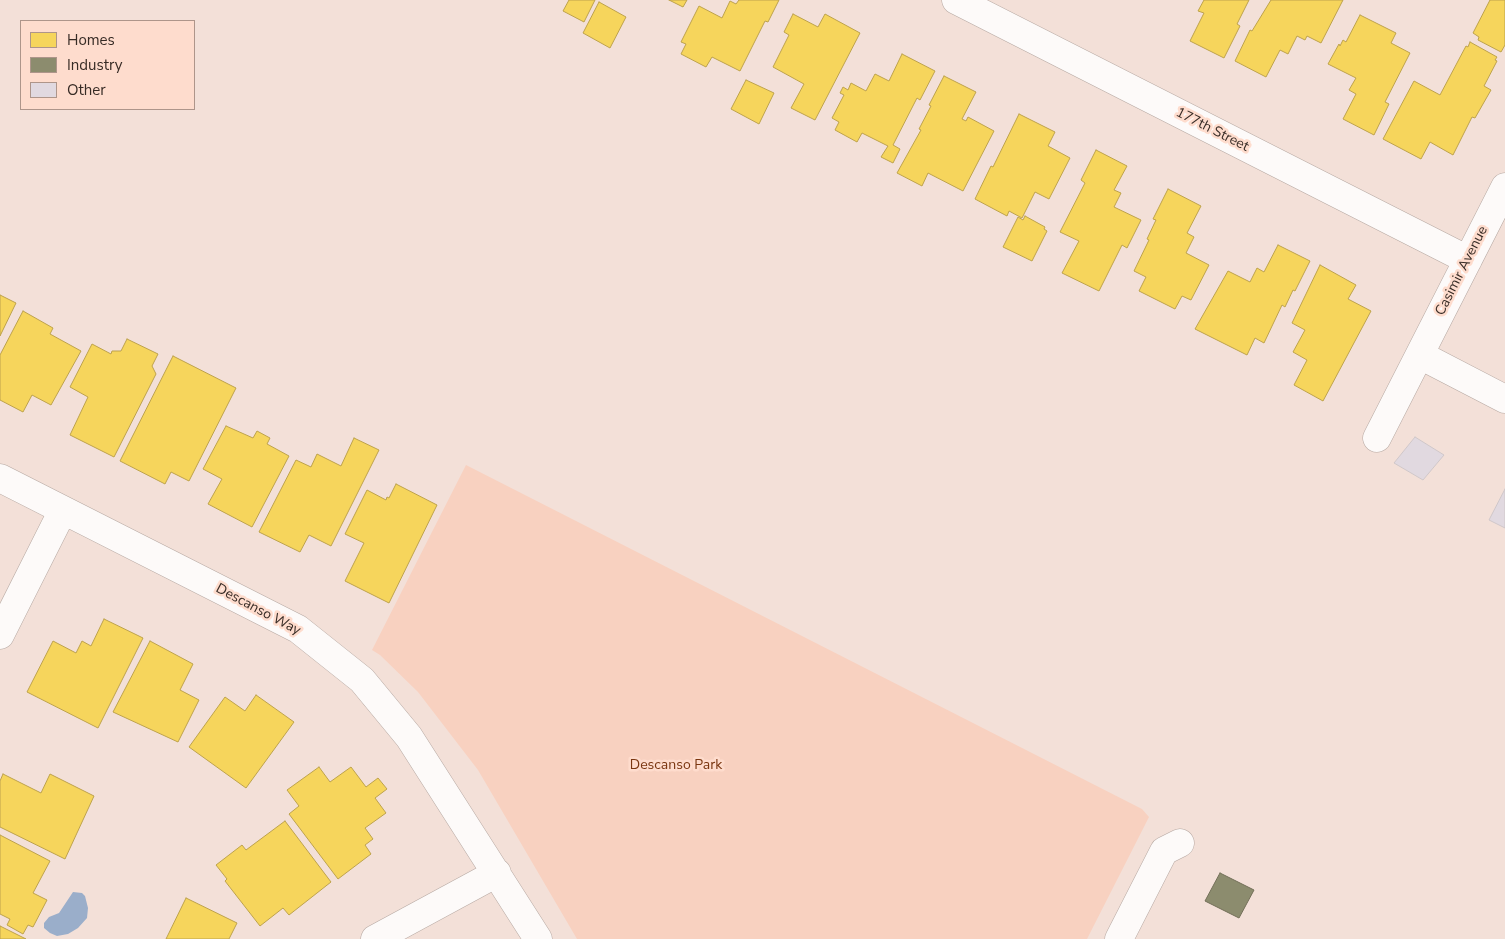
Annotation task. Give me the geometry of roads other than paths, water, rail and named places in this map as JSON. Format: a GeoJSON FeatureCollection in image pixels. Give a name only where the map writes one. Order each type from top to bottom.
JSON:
{"type":"FeatureCollection","features":[{"type":"Feature","properties":{"kind":"street","name":"177th Street"},"geometry":{"type":"LineString","coordinates":[[956,0],[1468,260]]}},
{"type":"Feature","properties":{"kind":"street","name":"Casimir Avenue"},"geometry":{"type":"LineString","coordinates":[[1377,438],[1505,187]]}},
{"type":"Feature","properties":{"kind":"street"},"geometry":{"type":"LineString","coordinates":[[1420,355],[1505,399]]}},
{"type":"Feature","properties":{"kind":"street","name":"Descanso Way"},"geometry":{"type":"LineString","coordinates":[[0,478],[298,629],[362,680],[409,737],[538,939]]}},
{"type":"Feature","properties":{"kind":"street"},"geometry":{"type":"LineString","coordinates":[[0,635],[63,510]]}},
{"type":"Feature","properties":{"kind":"street"},"geometry":{"type":"LineString","coordinates":[[1119,939],[1164,851],[1180,843]]}},
{"type":"Feature","properties":{"kind":"street"},"geometry":{"type":"LineString","coordinates":[[375,939],[496,874]]}},
{"type":"Feature","properties":{"kind":"water"},"geometry":{"type":"Polygon","coordinates":[[[73,892],[82,893],[85,896],[88,908],[87,918],[78,928],[68,934],[57,936],[50,933],[44,928],[44,923],[49,917],[59,913],[73,892]]]}},
{"type":"Feature","properties":{"kind":"park label","name":"Descanso Park"},"geometry":{"type":"Point","coordinates":[676,766]}}]}
